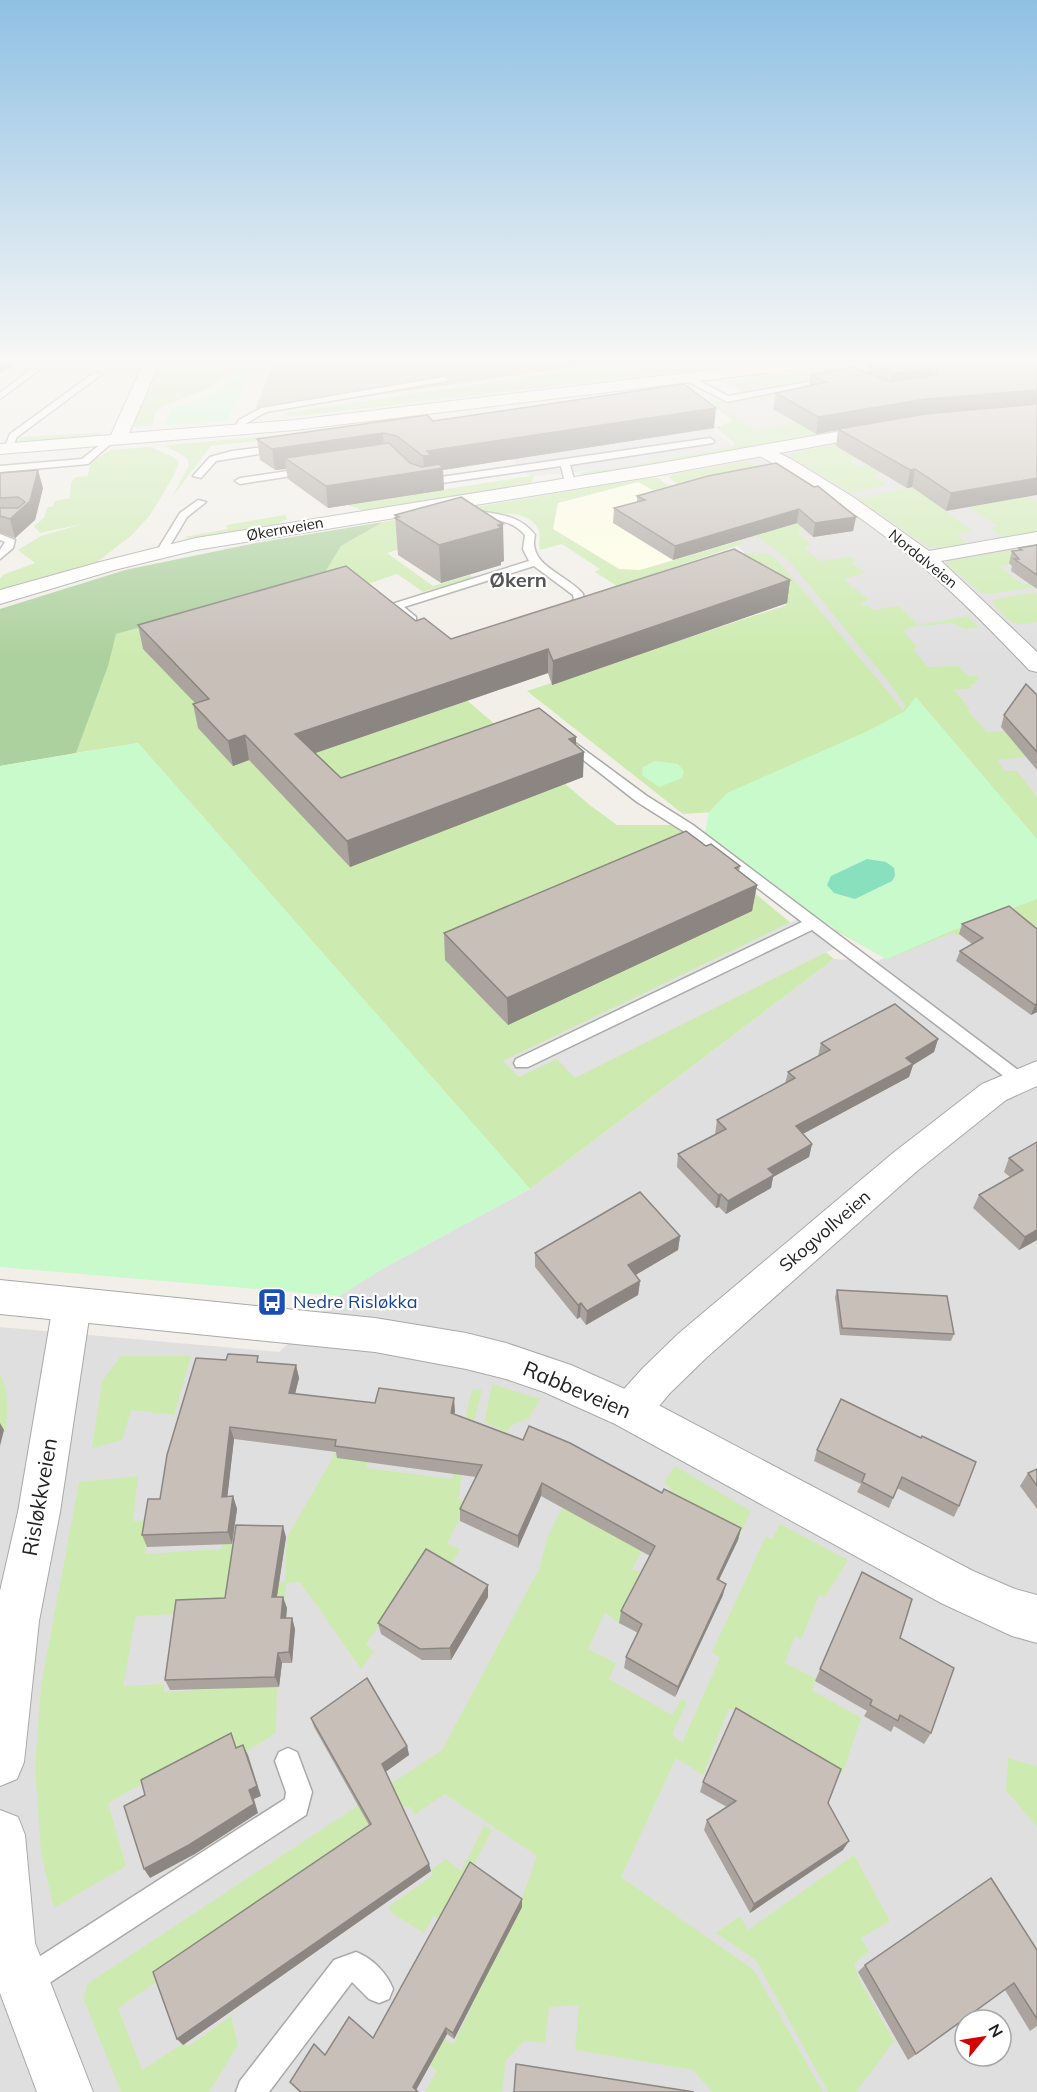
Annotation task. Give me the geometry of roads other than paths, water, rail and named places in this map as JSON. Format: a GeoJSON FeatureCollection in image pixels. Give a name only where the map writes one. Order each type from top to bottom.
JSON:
{"type":"FeatureCollection","features":[{"type":"Feature","properties":{"kind":"street","name":"Økernveien"},"geometry":{"type":"LineString","coordinates":[[0,597],[161,552],[447,502],[700,462]]}},
{"type":"Feature","properties":{"kind":"street","name":"Nordalveien"},"geometry":{"type":"LineString","coordinates":[[782,462],[816,481],[925,558],[1037,665]]}},
{"type":"Feature","properties":{"kind":"street"},"geometry":{"type":"LineString","coordinates":[[925,558],[1037,538]]}},
{"type":"Feature","properties":{"kind":"street","name":"Skogvollveien"},"geometry":{"type":"LineString","coordinates":[[630,1411],[656,1381],[692,1346],[904,1162],[994,1092],[1029,1076]]}},
{"type":"Feature","properties":{"kind":"street"},"geometry":{"type":"LineString","coordinates":[[0,1297],[72,1305]]}},
{"type":"Feature","properties":{"kind":"street","name":"Rabbeveien"},"geometry":{"type":"LineString","coordinates":[[72,1305],[308,1327],[434,1345],[506,1360],[556,1378],[630,1411],[957,1587],[1012,1612],[1037,1619]]}},
{"type":"Feature","properties":{"kind":"street","name":"Risløkkveien"},"geometry":{"type":"LineString","coordinates":[[0,1762],[16,1621],[39,1512],[72,1305]]}},
{"type":"Feature","properties":{"kind":"street"},"geometry":{"type":"LineString","coordinates":[[0,1835],[8,1943],[65,2092]]}},
{"type":"Feature","properties":{"kind":"lane"},"geometry":{"type":"LineString","coordinates":[[0,469],[86,462]]}},
{"type":"Feature","properties":{"kind":"lane"},"geometry":{"type":"LineString","coordinates":[[198,476],[209,462]]}},
{"type":"Feature","properties":{"kind":"lane"},"geometry":{"type":"LineString","coordinates":[[415,480],[423,483],[574,462]]}},
{"type":"Feature","properties":{"kind":"lane"},"geometry":{"type":"LineString","coordinates":[[565,463],[570,483]]}},
{"type":"Feature","properties":{"kind":"lane"},"geometry":{"type":"LineString","coordinates":[[240,481],[318,469]]}},
{"type":"Feature","properties":{"kind":"lane"},"geometry":{"type":"LineString","coordinates":[[161,552],[183,515],[201,502]]}},
{"type":"Feature","properties":{"kind":"lane"},"geometry":{"type":"LineString","coordinates":[[447,502],[460,511],[510,520],[526,528],[530,535],[527,548],[536,562],[578,594],[579,599],[574,604],[544,616]]}},
{"type":"Feature","properties":{"kind":"lane"},"geometry":{"type":"LineString","coordinates":[[0,537],[10,540],[9,546],[0,556]]}},
{"type":"Feature","properties":{"kind":"lane"},"geometry":{"type":"LineString","coordinates":[[422,627],[396,606],[536,562]]}},
{"type":"Feature","properties":{"kind":"lane"},"geometry":{"type":"LineString","coordinates":[[560,736],[642,799],[688,828],[813,923],[1029,1076]]}},
{"type":"Feature","properties":{"kind":"lane"},"geometry":{"type":"LineString","coordinates":[[522,1063],[813,923]]}},
{"type":"Feature","properties":{"kind":"lane"},"geometry":{"type":"LineString","coordinates":[[23,1984],[297,1806],[299,1792],[288,1761]]}},
{"type":"Feature","properties":{"kind":"lane"},"geometry":{"type":"LineString","coordinates":[[251,2092],[344,1970],[356,1966],[379,1989]]}},
{"type":"Feature","properties":{"kind":"place","name":"Nedre Risløkka"},"geometry":{"type":"Point","coordinates":[272,1302]}},
{"type":"Feature","properties":{"kind":"district","name":"Økern"},"geometry":{"type":"Point","coordinates":[518,580]}}]}
